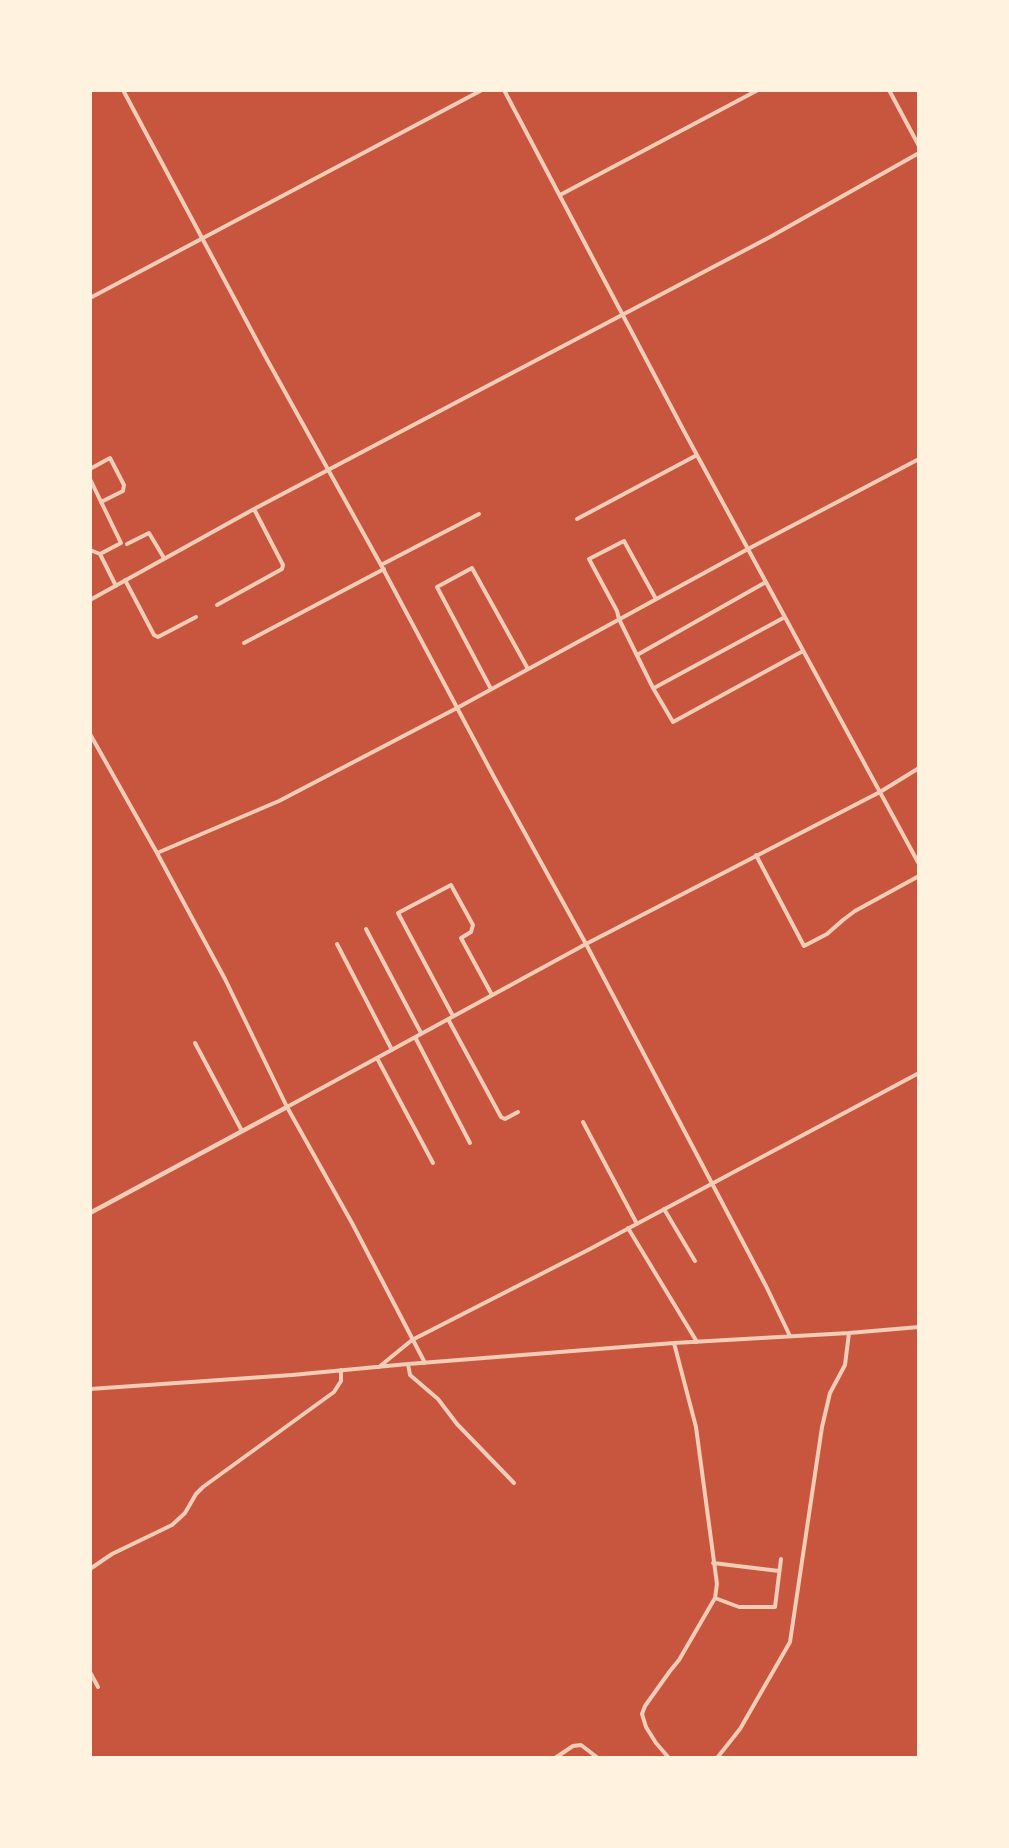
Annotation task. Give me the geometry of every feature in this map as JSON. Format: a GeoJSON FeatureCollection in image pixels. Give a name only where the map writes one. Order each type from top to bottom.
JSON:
{"type":"FeatureCollection","features":[{"type":"Feature","properties":{"kind":"street"},"geometry":{"type":"LineString","coordinates":[[123,90],[586,944],[790,1336]]}},
{"type":"Feature","properties":{"kind":"street"},"geometry":{"type":"LineString","coordinates":[[90,298],[482,90]]}},
{"type":"Feature","properties":{"kind":"street"},"geometry":{"type":"LineString","coordinates":[[504,90],[748,549],[919,864]]}},
{"type":"Feature","properties":{"kind":"street"},"geometry":{"type":"LineString","coordinates":[[560,195],[758,90]]}},
{"type":"Feature","properties":{"kind":"street"},"geometry":{"type":"LineString","coordinates":[[889,90],[919,146]]}},
{"type":"Feature","properties":{"kind":"street"},"geometry":{"type":"LineString","coordinates":[[90,600],[254,509],[770,237],[919,153]]}},
{"type":"Feature","properties":{"kind":"street"},"geometry":{"type":"LineString","coordinates":[[577,519],[698,455]]}},
{"type":"Feature","properties":{"kind":"street"},"geometry":{"type":"LineString","coordinates":[[90,469],[110,458],[124,486],[123,491],[101,502]]}},
{"type":"Feature","properties":{"kind":"street"},"geometry":{"type":"LineString","coordinates":[[157,853],[279,801],[457,708],[748,549],[919,459]]}},
{"type":"Feature","properties":{"kind":"street"},"geometry":{"type":"LineString","coordinates":[[90,479],[121,543],[100,554]]}},
{"type":"Feature","properties":{"kind":"street"},"geometry":{"type":"LineString","coordinates":[[217,605],[282,569],[283,565],[254,509]]}},
{"type":"Feature","properties":{"kind":"street"},"geometry":{"type":"LineString","coordinates":[[244,644],[478,514]]}},
{"type":"Feature","properties":{"kind":"street"},"geometry":{"type":"LineString","coordinates":[[127,544],[149,533],[164,558]]}},
{"type":"Feature","properties":{"kind":"street"},"geometry":{"type":"LineString","coordinates":[[656,599],[624,541],[589,559],[617,611],[653,688],[673,722],[803,651]]}},
{"type":"Feature","properties":{"kind":"street"},"geometry":{"type":"LineString","coordinates":[[90,550],[100,554],[116,586]]}},
{"type":"Feature","properties":{"kind":"street"},"geometry":{"type":"LineString","coordinates":[[491,689],[437,587],[472,568],[528,669]]}},
{"type":"Feature","properties":{"kind":"street"},"geometry":{"type":"LineString","coordinates":[[125,580],[154,635],[158,637],[196,617]]}},
{"type":"Feature","properties":{"kind":"street"},"geometry":{"type":"LineString","coordinates":[[637,655],[766,582]]}},
{"type":"Feature","properties":{"kind":"street"},"geometry":{"type":"LineString","coordinates":[[653,688],[785,617]]}},
{"type":"Feature","properties":{"kind":"street"},"geometry":{"type":"LineString","coordinates":[[90,734],[225,979],[287,1107],[352,1223],[425,1362]]}},
{"type":"Feature","properties":{"kind":"street"},"geometry":{"type":"LineString","coordinates":[[90,1213],[586,944],[880,792],[919,768]]}},
{"type":"Feature","properties":{"kind":"street"},"geometry":{"type":"LineString","coordinates":[[756,855],[804,946],[827,934],[855,911],[919,876]]}},
{"type":"Feature","properties":{"kind":"street"},"geometry":{"type":"LineString","coordinates":[[492,995],[460,938],[471,932],[473,925],[451,885],[398,913],[501,1117],[505,1119],[518,1112]]}},
{"type":"Feature","properties":{"kind":"street"},"geometry":{"type":"LineString","coordinates":[[366,929],[422,1033]]}},
{"type":"Feature","properties":{"kind":"street"},"geometry":{"type":"LineString","coordinates":[[337,944],[392,1050]]}},
{"type":"Feature","properties":{"kind":"street"},"geometry":{"type":"LineString","coordinates":[[415,1037],[470,1143]]}},
{"type":"Feature","properties":{"kind":"street"},"geometry":{"type":"LineString","coordinates":[[195,1043],[242,1131]]}},
{"type":"Feature","properties":{"kind":"street"},"geometry":{"type":"LineString","coordinates":[[377,1058],[433,1163]]}},
{"type":"Feature","properties":{"kind":"street"},"geometry":{"type":"LineString","coordinates":[[378,1367],[412,1340],[637,1224],[919,1073]]}},
{"type":"Feature","properties":{"kind":"street"},"geometry":{"type":"LineString","coordinates":[[583,1122],[637,1224]]}},
{"type":"Feature","properties":{"kind":"street"},"geometry":{"type":"LineString","coordinates":[[664,1209],[695,1261]]}},
{"type":"Feature","properties":{"kind":"street"},"geometry":{"type":"LineString","coordinates":[[628,1228],[697,1342]]}},
{"type":"Feature","properties":{"kind":"street"},"geometry":{"type":"LineString","coordinates":[[90,1389],[674,1343],[919,1327]]}},
{"type":"Feature","properties":{"kind":"street"},"geometry":{"type":"LineString","coordinates":[[717,1758],[740,1729],[790,1642],[822,1427],[830,1393],[845,1365],[849,1333]]}},
{"type":"Feature","properties":{"kind":"street"},"geometry":{"type":"LineString","coordinates":[[669,1758],[646,1727],[642,1714],[645,1706],[679,1660],[715,1598],[717,1584],[696,1427],[674,1343]]}},
{"type":"Feature","properties":{"kind":"street"},"geometry":{"type":"LineString","coordinates":[[408,1364],[410,1375],[438,1399],[458,1424],[514,1483]]}},
{"type":"Feature","properties":{"kind":"street"},"geometry":{"type":"LineString","coordinates":[[90,1569],[112,1554],[172,1525],[185,1513],[203,1487],[334,1392],[341,1381],[341,1370]]}},
{"type":"Feature","properties":{"kind":"street"},"geometry":{"type":"LineString","coordinates":[[715,1598],[739,1607],[775,1607],[781,1559]]}},
{"type":"Feature","properties":{"kind":"street"},"geometry":{"type":"LineString","coordinates":[[713,1563],[779,1571]]}},
{"type":"Feature","properties":{"kind":"street"},"geometry":{"type":"LineString","coordinates":[[90,1672],[98,1687]]}},
{"type":"Feature","properties":{"kind":"street"},"geometry":{"type":"LineString","coordinates":[[555,1758],[573,1746],[581,1745],[598,1758]]}}]}
